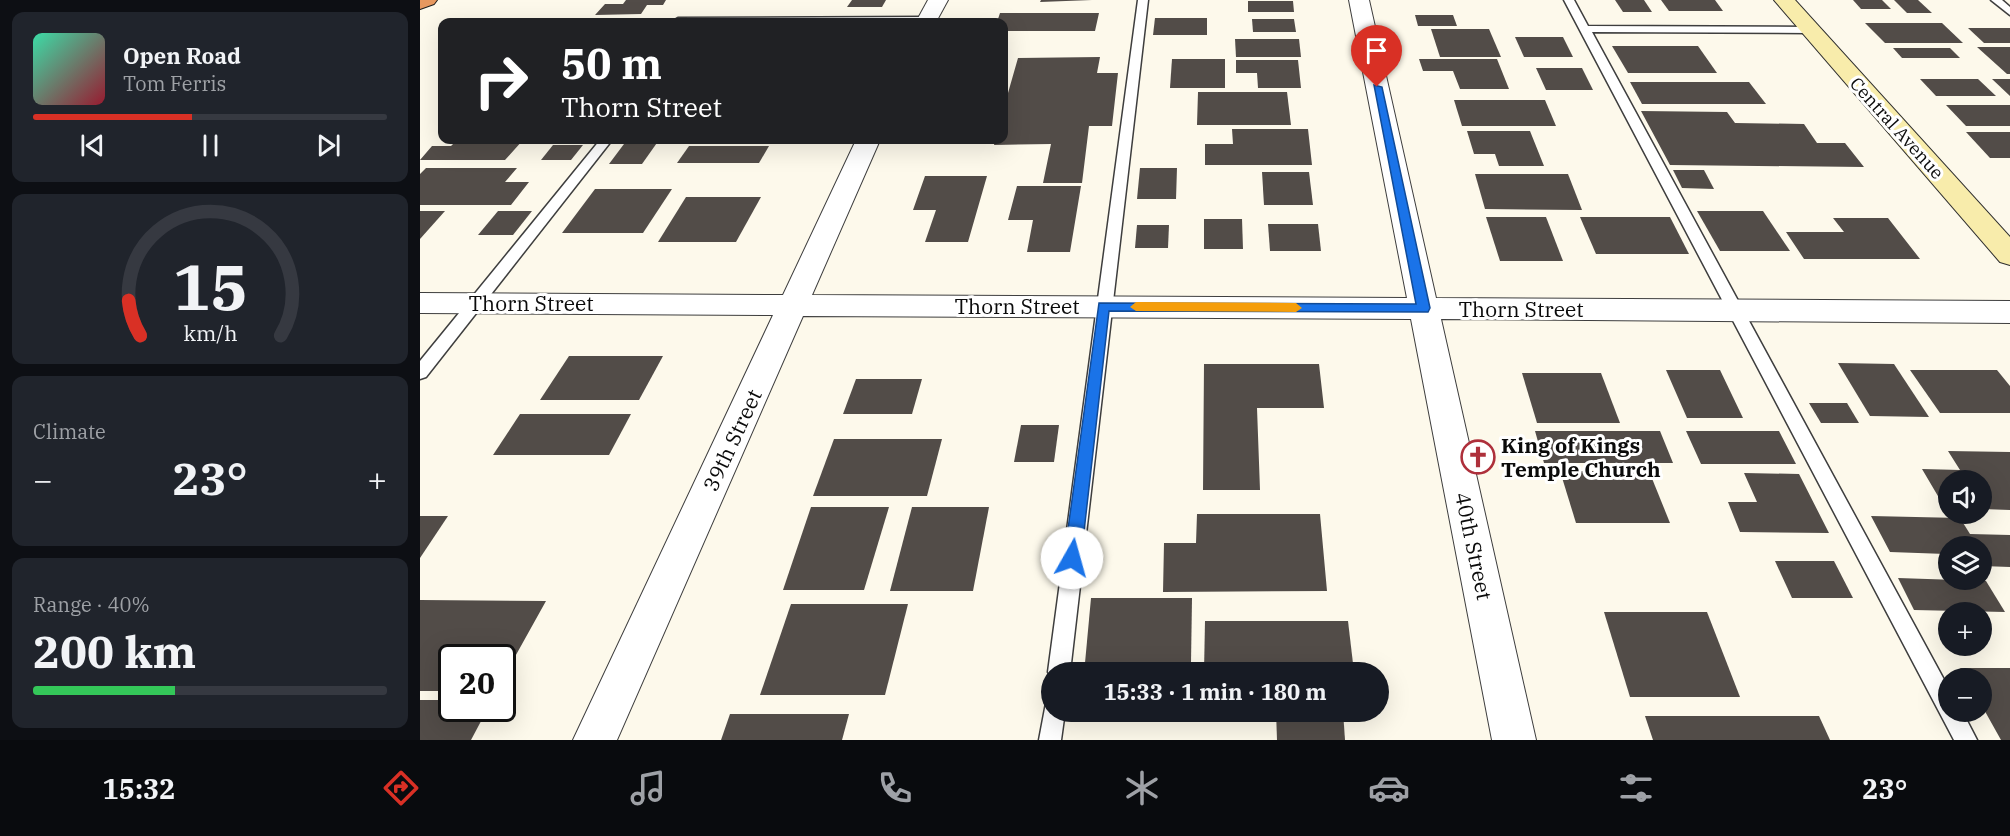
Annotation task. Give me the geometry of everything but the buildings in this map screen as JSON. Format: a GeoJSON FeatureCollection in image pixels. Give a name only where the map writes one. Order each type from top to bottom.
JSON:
{"type":"FeatureCollection","features":[{"type":"Feature","properties":{"kind":"highway"},"geometry":{"type":"LineString","coordinates":[[420,3],[427,0]]}},
{"type":"Feature","properties":{"kind":"street"},"geometry":{"type":"LineString","coordinates":[[929,18],[938,0]]}},
{"type":"Feature","properties":{"kind":"street","name":"40th Street"},"geometry":{"type":"LineString","coordinates":[[1359,0],[1514,740]]}},
{"type":"Feature","properties":{"kind":"street","name":"Central Avenue"},"geometry":{"type":"LineString","coordinates":[[1784,0],[2010,255]]}},
{"type":"Feature","properties":{"kind":"street","name":"39th Street"},"geometry":{"type":"LineString","coordinates":[[595,740],[866,144]]}},
{"type":"Feature","properties":{"kind":"street","name":"Thorn Street"},"geometry":{"type":"LineString","coordinates":[[420,303],[2010,312]]}},
{"type":"Feature","properties":{"kind":"lane"},"geometry":{"type":"LineString","coordinates":[[1060,662],[1143,0]]}},
{"type":"Feature","properties":{"kind":"lane"},"geometry":{"type":"LineString","coordinates":[[1569,0],[1938,688]]}},
{"type":"Feature","properties":{"kind":"lane"},"geometry":{"type":"LineString","coordinates":[[1996,0],[2010,12]]}},
{"type":"Feature","properties":{"kind":"lane"},"geometry":{"type":"LineString","coordinates":[[1585,29],[1811,30]]}},
{"type":"Feature","properties":{"kind":"lane"},"geometry":{"type":"LineString","coordinates":[[420,373],[603,144]]}},
{"type":"Feature","properties":{"kind":"lane"},"geometry":{"type":"LineString","coordinates":[[1050,740],[1052,722]]}},
{"type":"Feature","properties":{"kind":"lane"},"geometry":{"type":"LineString","coordinates":[[1956,722],[1966,740]]}},
{"type":"Feature","properties":{"kind":"slow traffic"},"geometry":{"type":"LineString","coordinates":[[1136,307],[1296,308]]}},
{"type":"Feature","properties":{"kind":"place","name":"King of Kings Temple Church"},"geometry":{"type":"Point","coordinates":[1478,457]}},
{"type":"Feature","properties":{"kind":"route"},"geometry":{"type":"LineString","coordinates":[[1072,558],[1103,306],[1424,308],[1377,87]]}}]}
